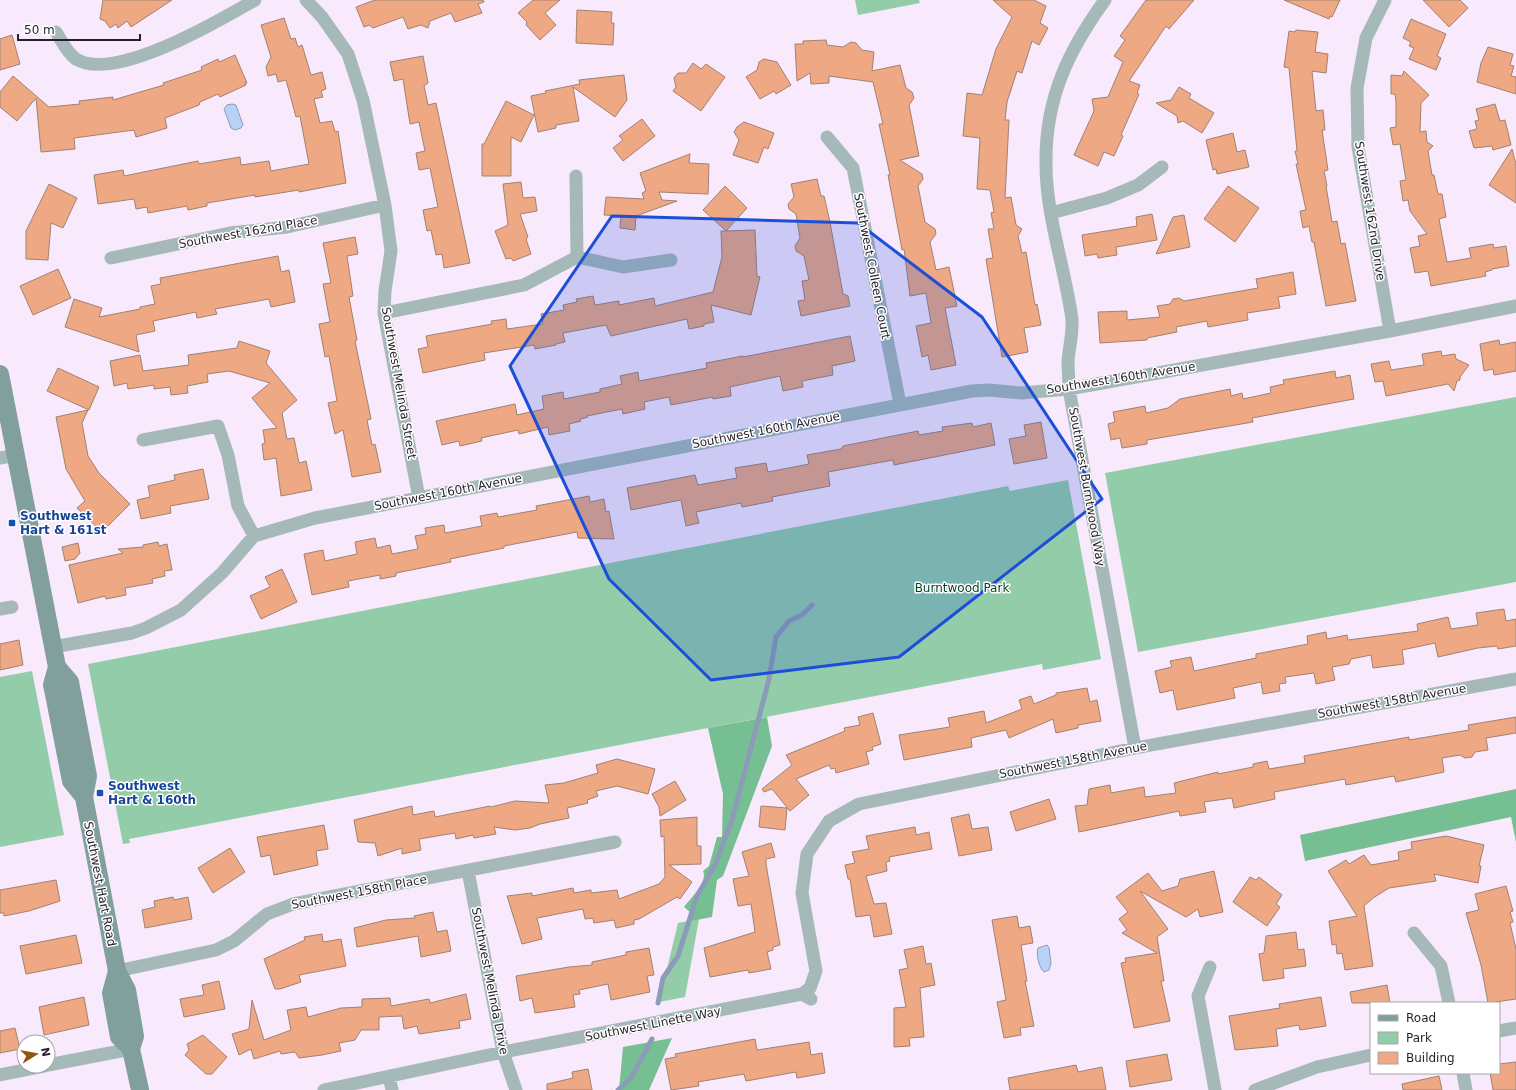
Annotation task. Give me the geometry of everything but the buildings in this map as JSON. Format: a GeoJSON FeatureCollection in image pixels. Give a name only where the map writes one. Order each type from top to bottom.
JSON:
{"type":"FeatureCollection","features":[{"type":"Feature","properties":{"kind":"main road","name":"Southwest Hart Road"},"geometry":{"type":"LineString","coordinates":[[0,374],[8,456],[57,667],[52,685],[69,773],[71,781],[84,797],[117,971],[127,990],[135,1036],[132,1049],[140,1090]]}},
{"type":"Feature","properties":{"kind":"street"},"geometry":{"type":"LineString","coordinates":[[56,32],[76,58],[92,64],[104,63],[134,58],[174,44],[255,0]]}},
{"type":"Feature","properties":{"kind":"street","name":"Southwest Melinda Street"},"geometry":{"type":"LineString","coordinates":[[306,0],[322,17],[348,54],[363,100],[385,205],[391,251],[385,291],[384,313],[419,498]]}},
{"type":"Feature","properties":{"kind":"street","name":"Southwest Burntwood Way"},"geometry":{"type":"LineString","coordinates":[[1105,0],[1083,32],[1060,76],[1050,116],[1046,164],[1051,213],[1072,321],[1068,363],[1069,389],[1135,748]]}},
{"type":"Feature","properties":{"kind":"street","name":"Southwest 162nd Drive"},"geometry":{"type":"LineString","coordinates":[[1385,0],[1366,38],[1357,88],[1358,147],[1390,331]]}},
{"type":"Feature","properties":{"kind":"street","name":"Southwest Colleen Court"},"geometry":{"type":"LineString","coordinates":[[827,137],[853,168],[900,404]]}},
{"type":"Feature","properties":{"kind":"street"},"geometry":{"type":"LineString","coordinates":[[1051,213],[1107,198],[1138,185],[1162,167]]}},
{"type":"Feature","properties":{"kind":"street"},"geometry":{"type":"LineString","coordinates":[[576,176],[577,256]]}},
{"type":"Feature","properties":{"kind":"street","name":"Southwest 162nd Place"},"geometry":{"type":"LineString","coordinates":[[111,258],[230,233],[287,227],[385,205]]}},
{"type":"Feature","properties":{"kind":"street"},"geometry":{"type":"LineString","coordinates":[[384,313],[524,286],[577,256],[623,267],[671,260]]}},
{"type":"Feature","properties":{"kind":"street","name":"Southwest 160th Avenue"},"geometry":{"type":"LineString","coordinates":[[254,536],[315,518],[900,404],[972,391],[989,390],[1021,393],[1069,389],[1390,331],[1516,306]]}},
{"type":"Feature","properties":{"kind":"street"},"geometry":{"type":"LineString","coordinates":[[53,647],[146,628],[180,610],[222,573],[254,536],[238,506],[228,454],[218,426],[143,440]]}},
{"type":"Feature","properties":{"kind":"street","name":"Southwest 158th Avenue"},"geometry":{"type":"LineString","coordinates":[[806,997],[816,971],[802,893],[807,854],[829,821],[859,804],[1135,748],[1516,679]]}},
{"type":"Feature","properties":{"kind":"street","name":"Southwest 158th Place"},"geometry":{"type":"LineString","coordinates":[[117,971],[216,950],[234,941],[267,914],[293,904],[615,842]]}},
{"type":"Feature","properties":{"kind":"street","name":"Southwest Melinda Drive"},"geometry":{"type":"LineString","coordinates":[[468,871],[503,1052],[516,1090]]}},
{"type":"Feature","properties":{"kind":"street"},"geometry":{"type":"LineString","coordinates":[[1414,933],[1441,966],[1449,1002]]}},
{"type":"Feature","properties":{"kind":"street"},"geometry":{"type":"LineString","coordinates":[[1210,967],[1198,996],[1216,1090]]}},
{"type":"Feature","properties":{"kind":"street","name":"Southwest Linette Way"},"geometry":{"type":"LineString","coordinates":[[324,1090],[503,1052],[806,997]]}},
{"type":"Feature","properties":{"kind":"street"},"geometry":{"type":"LineString","coordinates":[[1500,1031],[1516,1028]]}},
{"type":"Feature","properties":{"kind":"street"},"geometry":{"type":"LineString","coordinates":[[56,1064],[132,1049]]}},
{"type":"Feature","properties":{"kind":"street"},"geometry":{"type":"LineString","coordinates":[[1255,1090],[1317,1067],[1370,1055]]}},
{"type":"Feature","properties":{"kind":"street"},"geometry":{"type":"LineString","coordinates":[[0,1075],[16,1072]]}},
{"type":"Feature","properties":{"kind":"street"},"geometry":{"type":"LineString","coordinates":[[1463,1074],[1466,1090]]}},
{"type":"Feature","properties":{"kind":"street"},"geometry":{"type":"LineString","coordinates":[[389,1076],[392,1090]]}},
{"type":"Feature","properties":{"kind":"highlighted area"},"geometry":{"type":"Polygon","coordinates":[[[612,216],[858,223],[982,317],[1102,499],[899,657],[711,680],[609,579],[510,366],[612,216]]]}},
{"type":"Feature","properties":{"kind":"green space"},"geometry":{"type":"Polygon","coordinates":[[[855,0],[919,0],[920,3],[858,15],[855,0]]]}},
{"type":"Feature","properties":{"kind":"green space"},"geometry":{"type":"Polygon","coordinates":[[[1516,397],[1516,582],[1138,652],[1105,473],[1516,397]]]}},
{"type":"Feature","properties":{"kind":"green space","name":"Burntwood Park"},"geometry":{"type":"Polygon","coordinates":[[[1068,480],[1101,659],[1043,670],[1042,664],[129,839],[130,843],[123,844],[88,664],[1008,486],[1010,491],[1068,480]]]}},
{"type":"Feature","properties":{"kind":"green space"},"geometry":{"type":"Polygon","coordinates":[[[32,671],[64,835],[0,847],[0,677],[32,671]]]}},
{"type":"Feature","properties":{"kind":"green space"},"geometry":{"type":"Polygon","coordinates":[[[767,717],[772,746],[723,876],[717,880],[712,917],[686,922],[690,912],[684,907],[701,885],[704,875],[703,871],[709,866],[717,837],[722,837],[723,794],[708,728],[767,717]]]}},
{"type":"Feature","properties":{"kind":"green space"},"geometry":{"type":"Polygon","coordinates":[[[1516,789],[1516,842],[1511,817],[1305,861],[1300,835],[1516,789]]]}},
{"type":"Feature","properties":{"kind":"green space"},"geometry":{"type":"Polygon","coordinates":[[[699,919],[685,997],[659,1002],[678,923],[699,919]]]}},
{"type":"Feature","properties":{"kind":"green space"},"geometry":{"type":"Polygon","coordinates":[[[672,1038],[649,1090],[619,1090],[623,1047],[672,1038]]]}},
{"type":"Feature","properties":{"kind":"water"},"geometry":{"type":"Polygon","coordinates":[[[227,105],[236,105],[243,125],[241,128],[235,130],[231,128],[224,109],[227,105]]]}},
{"type":"Feature","properties":{"kind":"water"},"geometry":{"type":"Polygon","coordinates":[[[1047,945],[1049,948],[1051,963],[1049,970],[1044,972],[1039,964],[1037,951],[1038,948],[1047,945]]]}},
{"type":"Feature","properties":{"kind":"waterway"},"geometry":{"type":"LineString","coordinates":[[658,1003],[663,978],[678,956],[697,896],[715,865],[732,820],[769,679],[776,637],[789,621],[802,615],[812,605]]}},
{"type":"Feature","properties":{"kind":"waterway"},"geometry":{"type":"LineString","coordinates":[[618,1090],[631,1078],[652,1039]]}},
{"type":"Feature","properties":{"kind":"place","name":"Southwest Hart & 161st"},"geometry":{"type":"Point","coordinates":[12,523]}},
{"type":"Feature","properties":{"kind":"place","name":"Southwest Hart & 160th"},"geometry":{"type":"Point","coordinates":[100,793]}}]}
